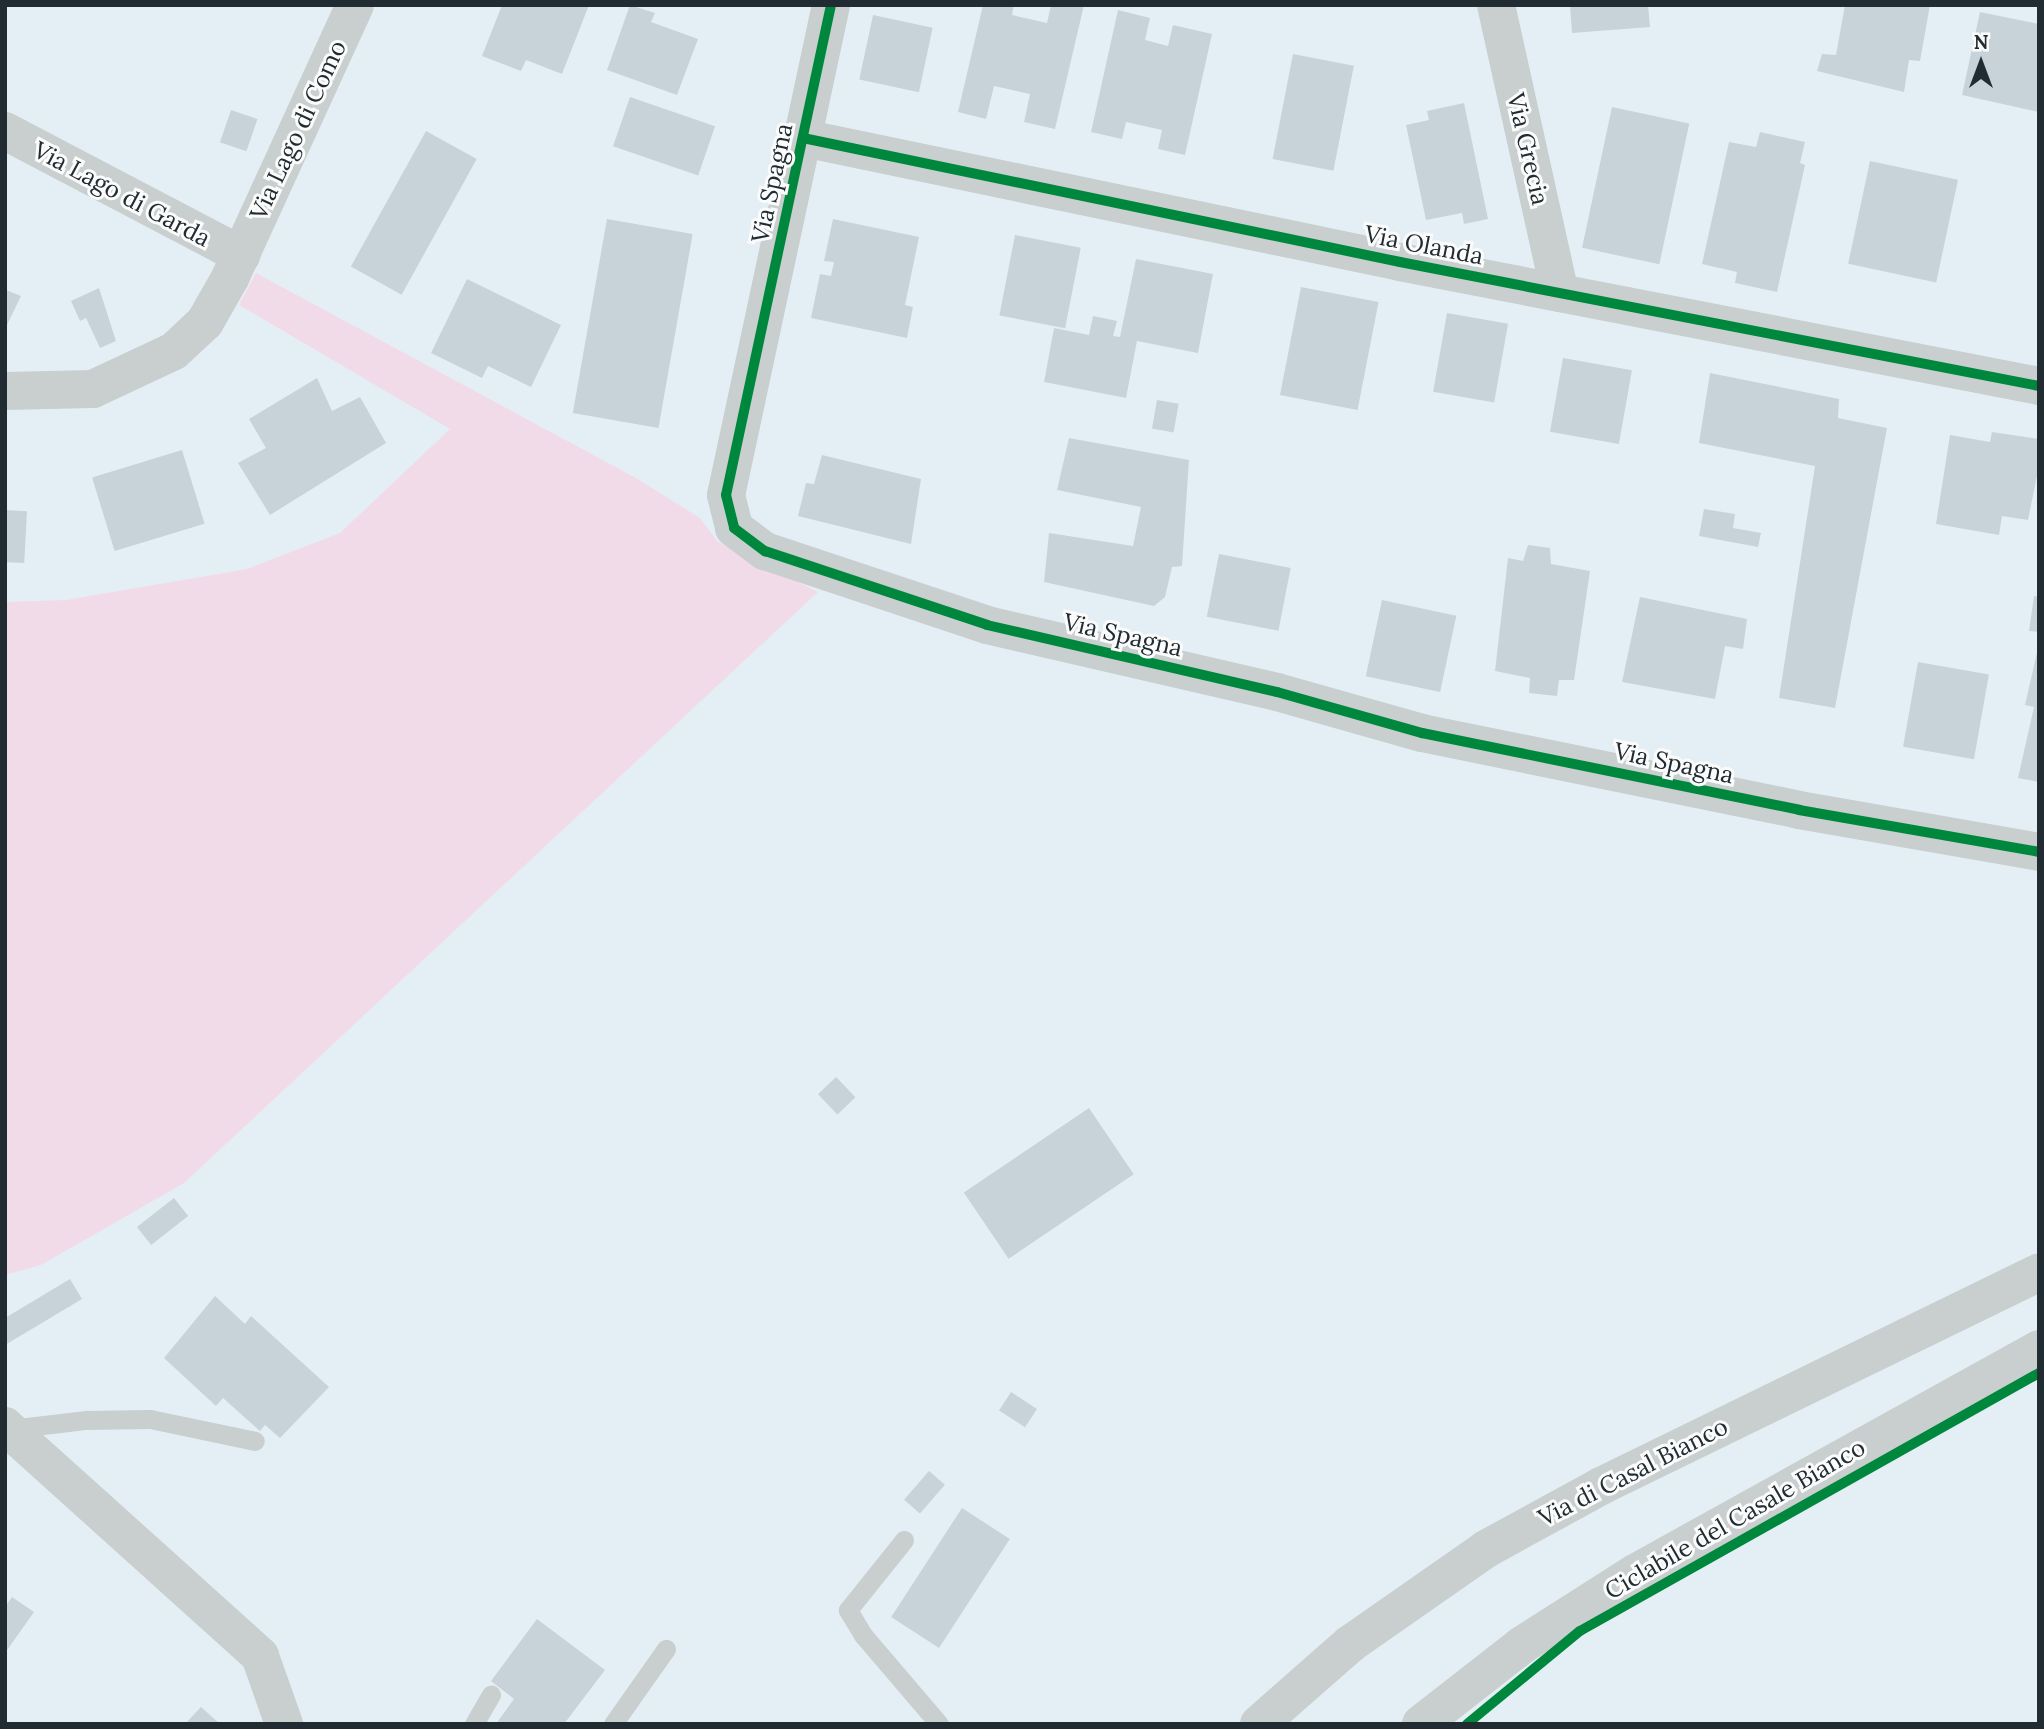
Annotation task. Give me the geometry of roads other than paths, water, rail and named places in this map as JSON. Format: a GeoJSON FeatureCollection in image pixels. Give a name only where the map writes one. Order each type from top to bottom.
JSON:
{"type":"FeatureCollection","features":[{"type":"Feature","properties":{"kind":"street","name":"Via Lago di Como"},"geometry":{"type":"LineString","coordinates":[[5,391],[93,389],[174,351],[205,322],[241,255],[355,5]]}},
{"type":"Feature","properties":{"kind":"street","name":"Via Spagna"},"geometry":{"type":"LineString","coordinates":[[831,5],[726,495],[734,528],[765,551],[986,625],[1277,692],[1422,733],[1799,810],[2039,852]]}},
{"type":"Feature","properties":{"kind":"street","name":"Via Grecia"},"geometry":{"type":"LineString","coordinates":[[1496,5],[1560,293]]}},
{"type":"Feature","properties":{"kind":"street","name":"Via Lago di Garda"},"geometry":{"type":"LineString","coordinates":[[5,131],[241,255]]}},
{"type":"Feature","properties":{"kind":"street","name":"Via Olanda"},"geometry":{"type":"LineString","coordinates":[[803,138],[1560,293],[2039,386]]}},
{"type":"Feature","properties":{"kind":"street","name":"Via di Casal Bianco"},"geometry":{"type":"LineString","coordinates":[[1259,1724],[1376,1624],[1518,1530],[2039,1272]]}},
{"type":"Feature","properties":{"kind":"street"},"geometry":{"type":"LineString","coordinates":[[1421,1724],[1522,1645],[1635,1573],[2039,1349]]}},
{"type":"Feature","properties":{"kind":"street"},"geometry":{"type":"LineString","coordinates":[[7,1428],[260,1656],[284,1724]]}},
{"type":"Feature","properties":{"kind":"lane"},"geometry":{"type":"LineString","coordinates":[[7,1428],[86,1420],[150,1419],[255,1441]]}},
{"type":"Feature","properties":{"kind":"lane"},"geometry":{"type":"LineString","coordinates":[[904,1540],[848,1610],[863,1635],[939,1724]]}},
{"type":"Feature","properties":{"kind":"lane"},"geometry":{"type":"LineString","coordinates":[[612,1724],[666,1649]]}},
{"type":"Feature","properties":{"kind":"lane"},"geometry":{"type":"LineString","coordinates":[[474,1724],[491,1695]]}}]}
